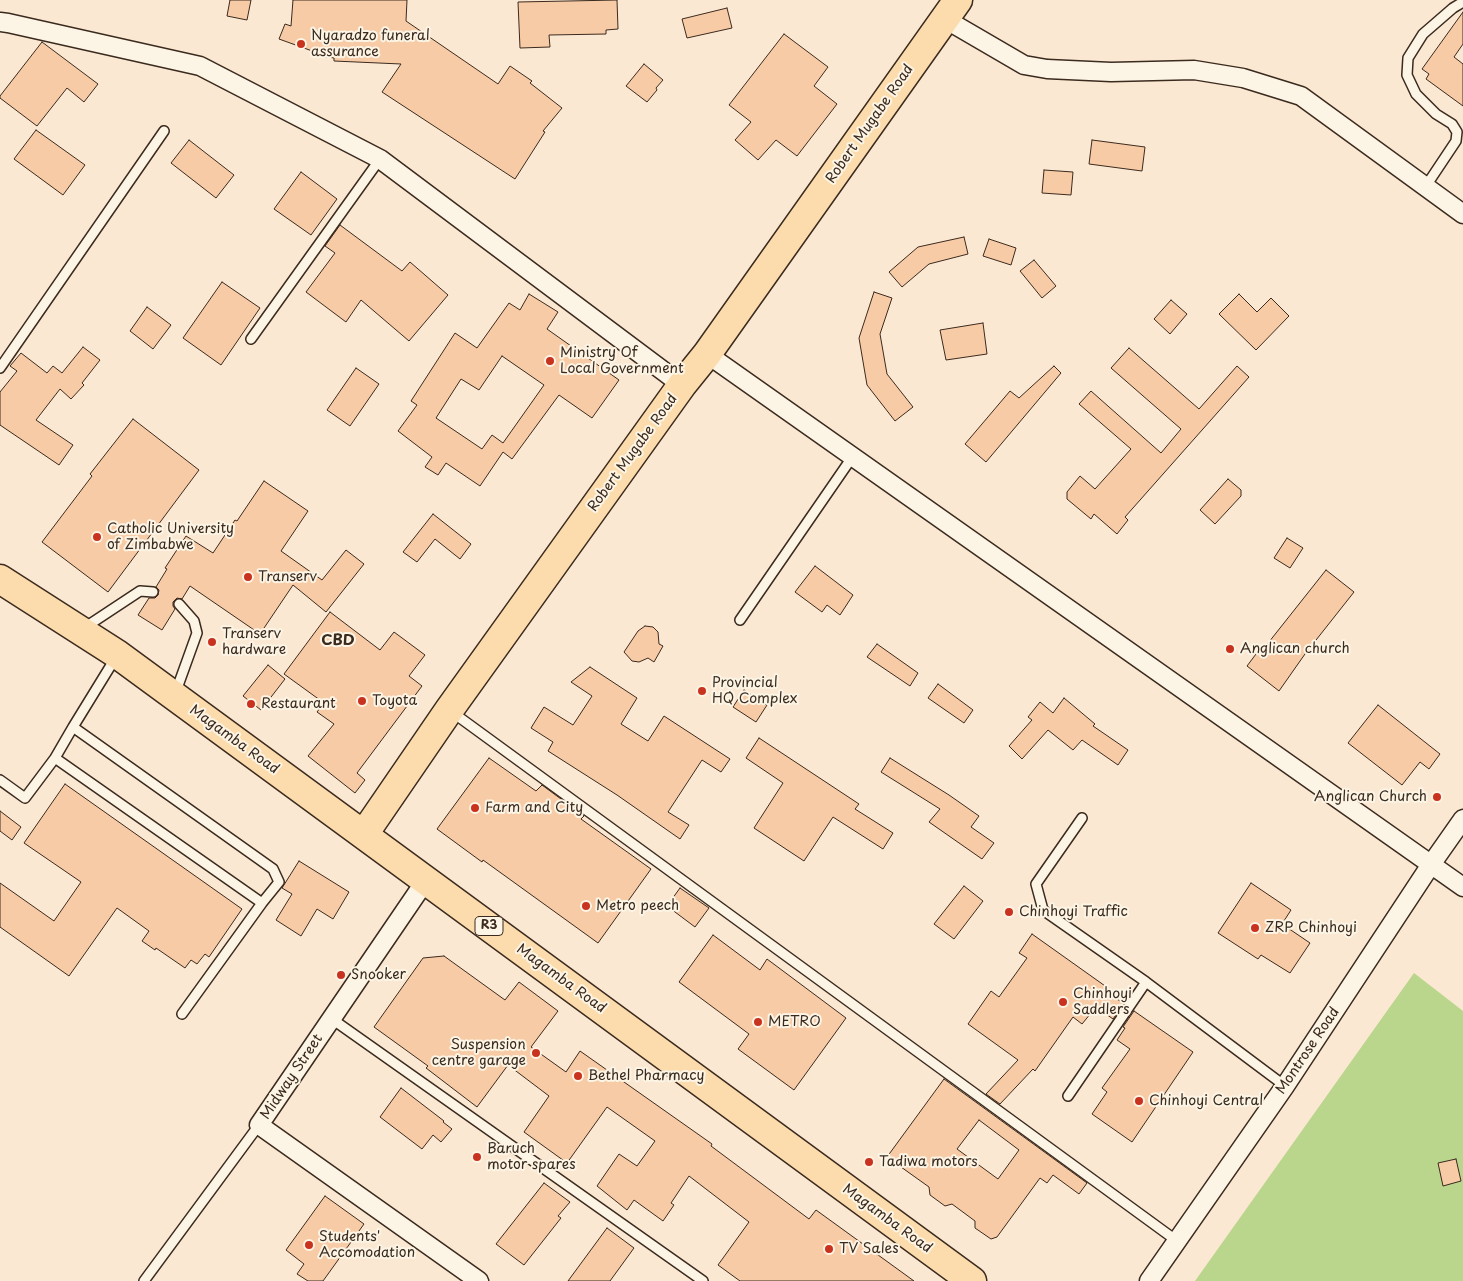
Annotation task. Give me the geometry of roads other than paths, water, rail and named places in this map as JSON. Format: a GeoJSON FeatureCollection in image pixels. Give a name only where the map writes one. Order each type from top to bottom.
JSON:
{"type":"FeatureCollection","features":[{"type":"Feature","properties":{"kind":"main road","name":"Robert Mugabe Road"},"geometry":{"type":"LineString","coordinates":[[364,834],[449,710],[682,385],[707,354],[951,10]]}},
{"type":"Feature","properties":{"kind":"main road","name":"Magamba Road"},"geometry":{"type":"LineString","coordinates":[[0,579],[117,654],[972,1281]]}},
{"type":"Feature","properties":{"kind":"street"},"geometry":{"type":"LineString","coordinates":[[951,10],[1024,65],[1047,69],[1111,72],[1194,70],[1243,78],[1301,96],[1463,214]]}},
{"type":"Feature","properties":{"kind":"street"},"geometry":{"type":"LineString","coordinates":[[0,22],[200,66],[380,159],[682,385]]}},
{"type":"Feature","properties":{"kind":"street"},"geometry":{"type":"LineString","coordinates":[[707,354],[1463,888]]}},
{"type":"Feature","properties":{"kind":"street","name":"Montrose Road"},"geometry":{"type":"LineString","coordinates":[[1149,1281],[1285,1086],[1430,866],[1463,820]]}},
{"type":"Feature","properties":{"kind":"street","name":"Midway Street"},"geometry":{"type":"LineString","coordinates":[[426,880],[259,1125],[479,1281]]}},
{"type":"Feature","properties":{"kind":"lane"},"geometry":{"type":"LineString","coordinates":[[1426,186],[1456,141],[1457,132],[1452,124],[1436,114],[1416,94],[1407,75],[1408,58],[1423,34],[1453,8],[1463,2]]}},
{"type":"Feature","properties":{"kind":"lane"},"geometry":{"type":"LineString","coordinates":[[0,368],[164,131]]}},
{"type":"Feature","properties":{"kind":"lane"},"geometry":{"type":"LineString","coordinates":[[252,339],[380,159]]}},
{"type":"Feature","properties":{"kind":"lane"},"geometry":{"type":"LineString","coordinates":[[740,620],[853,456]]}},
{"type":"Feature","properties":{"kind":"lane"},"geometry":{"type":"LineString","coordinates":[[79,630],[140,591],[153,592]]}},
{"type":"Feature","properties":{"kind":"lane"},"geometry":{"type":"LineString","coordinates":[[174,696],[197,633],[194,621],[179,604]]}},
{"type":"Feature","properties":{"kind":"lane"},"geometry":{"type":"LineString","coordinates":[[0,780],[25,798],[55,758],[117,654]]}},
{"type":"Feature","properties":{"kind":"lane"},"geometry":{"type":"LineString","coordinates":[[449,710],[1177,1241]]}},
{"type":"Feature","properties":{"kind":"lane"},"geometry":{"type":"LineString","coordinates":[[73,726],[273,869],[279,882],[182,1014]]}},
{"type":"Feature","properties":{"kind":"lane"},"geometry":{"type":"LineString","coordinates":[[55,758],[262,903]]}},
{"type":"Feature","properties":{"kind":"lane"},"geometry":{"type":"LineString","coordinates":[[1082,818],[1036,884],[1043,910],[1146,982],[1285,1086]]}},
{"type":"Feature","properties":{"kind":"lane"},"geometry":{"type":"LineString","coordinates":[[1068,1096],[1146,982]]}},
{"type":"Feature","properties":{"kind":"lane"},"geometry":{"type":"LineString","coordinates":[[332,1019],[703,1281]]}},
{"type":"Feature","properties":{"kind":"lane"},"geometry":{"type":"LineString","coordinates":[[144,1281],[259,1125]]}},
{"type":"Feature","properties":{"kind":"place","name":"Nyaradzo funeral assurance"},"geometry":{"type":"Point","coordinates":[301,44]}},
{"type":"Feature","properties":{"kind":"place","name":"Ministry Of Local Government"},"geometry":{"type":"Point","coordinates":[550,361]}},
{"type":"Feature","properties":{"kind":"place","name":"Catholic University of Zimbabwe"},"geometry":{"type":"Point","coordinates":[97,537]}},
{"type":"Feature","properties":{"kind":"place","name":"Transerv"},"geometry":{"type":"Point","coordinates":[248,577]}},
{"type":"Feature","properties":{"kind":"place","name":"Transerv hardware"},"geometry":{"type":"Point","coordinates":[212,642]}},
{"type":"Feature","properties":{"kind":"place","name":"Anglican church"},"geometry":{"type":"Point","coordinates":[1230,649]}},
{"type":"Feature","properties":{"kind":"place","name":"Provincial HQ Complex"},"geometry":{"type":"Point","coordinates":[702,691]}},
{"type":"Feature","properties":{"kind":"place","name":"Toyota"},"geometry":{"type":"Point","coordinates":[362,701]}},
{"type":"Feature","properties":{"kind":"place","name":"Restaurant"},"geometry":{"type":"Point","coordinates":[251,704]}},
{"type":"Feature","properties":{"kind":"place","name":"Anglican Church"},"geometry":{"type":"Point","coordinates":[1437,797]}},
{"type":"Feature","properties":{"kind":"place","name":"Farm and City"},"geometry":{"type":"Point","coordinates":[475,808]}},
{"type":"Feature","properties":{"kind":"place","name":"Metro peech"},"geometry":{"type":"Point","coordinates":[586,906]}},
{"type":"Feature","properties":{"kind":"place","name":"Chinhoyi Traffic"},"geometry":{"type":"Point","coordinates":[1009,912]}},
{"type":"Feature","properties":{"kind":"place","name":"ZRP Chinhoyi"},"geometry":{"type":"Point","coordinates":[1255,928]}},
{"type":"Feature","properties":{"kind":"place","name":"Snooker"},"geometry":{"type":"Point","coordinates":[341,975]}},
{"type":"Feature","properties":{"kind":"place","name":"Chinhoyi Saddlers"},"geometry":{"type":"Point","coordinates":[1063,1002]}},
{"type":"Feature","properties":{"kind":"place","name":"METRO"},"geometry":{"type":"Point","coordinates":[758,1022]}},
{"type":"Feature","properties":{"kind":"place","name":"Suspension centre garage"},"geometry":{"type":"Point","coordinates":[536,1053]}},
{"type":"Feature","properties":{"kind":"place","name":"Bethel Pharmacy"},"geometry":{"type":"Point","coordinates":[578,1076]}},
{"type":"Feature","properties":{"kind":"place","name":"Chinhoyi Central"},"geometry":{"type":"Point","coordinates":[1139,1101]}},
{"type":"Feature","properties":{"kind":"place","name":"Baruch motor spares"},"geometry":{"type":"Point","coordinates":[477,1157]}},
{"type":"Feature","properties":{"kind":"place","name":"Tadiwa motors"},"geometry":{"type":"Point","coordinates":[869,1162]}},
{"type":"Feature","properties":{"kind":"place","name":"Students' Accomodation"},"geometry":{"type":"Point","coordinates":[309,1245]}},
{"type":"Feature","properties":{"kind":"place","name":"TV Sales"},"geometry":{"type":"Point","coordinates":[829,1249]}},
{"type":"Feature","properties":{"kind":"district","name":"CBD"},"geometry":{"type":"Point","coordinates":[338,641]}}]}
